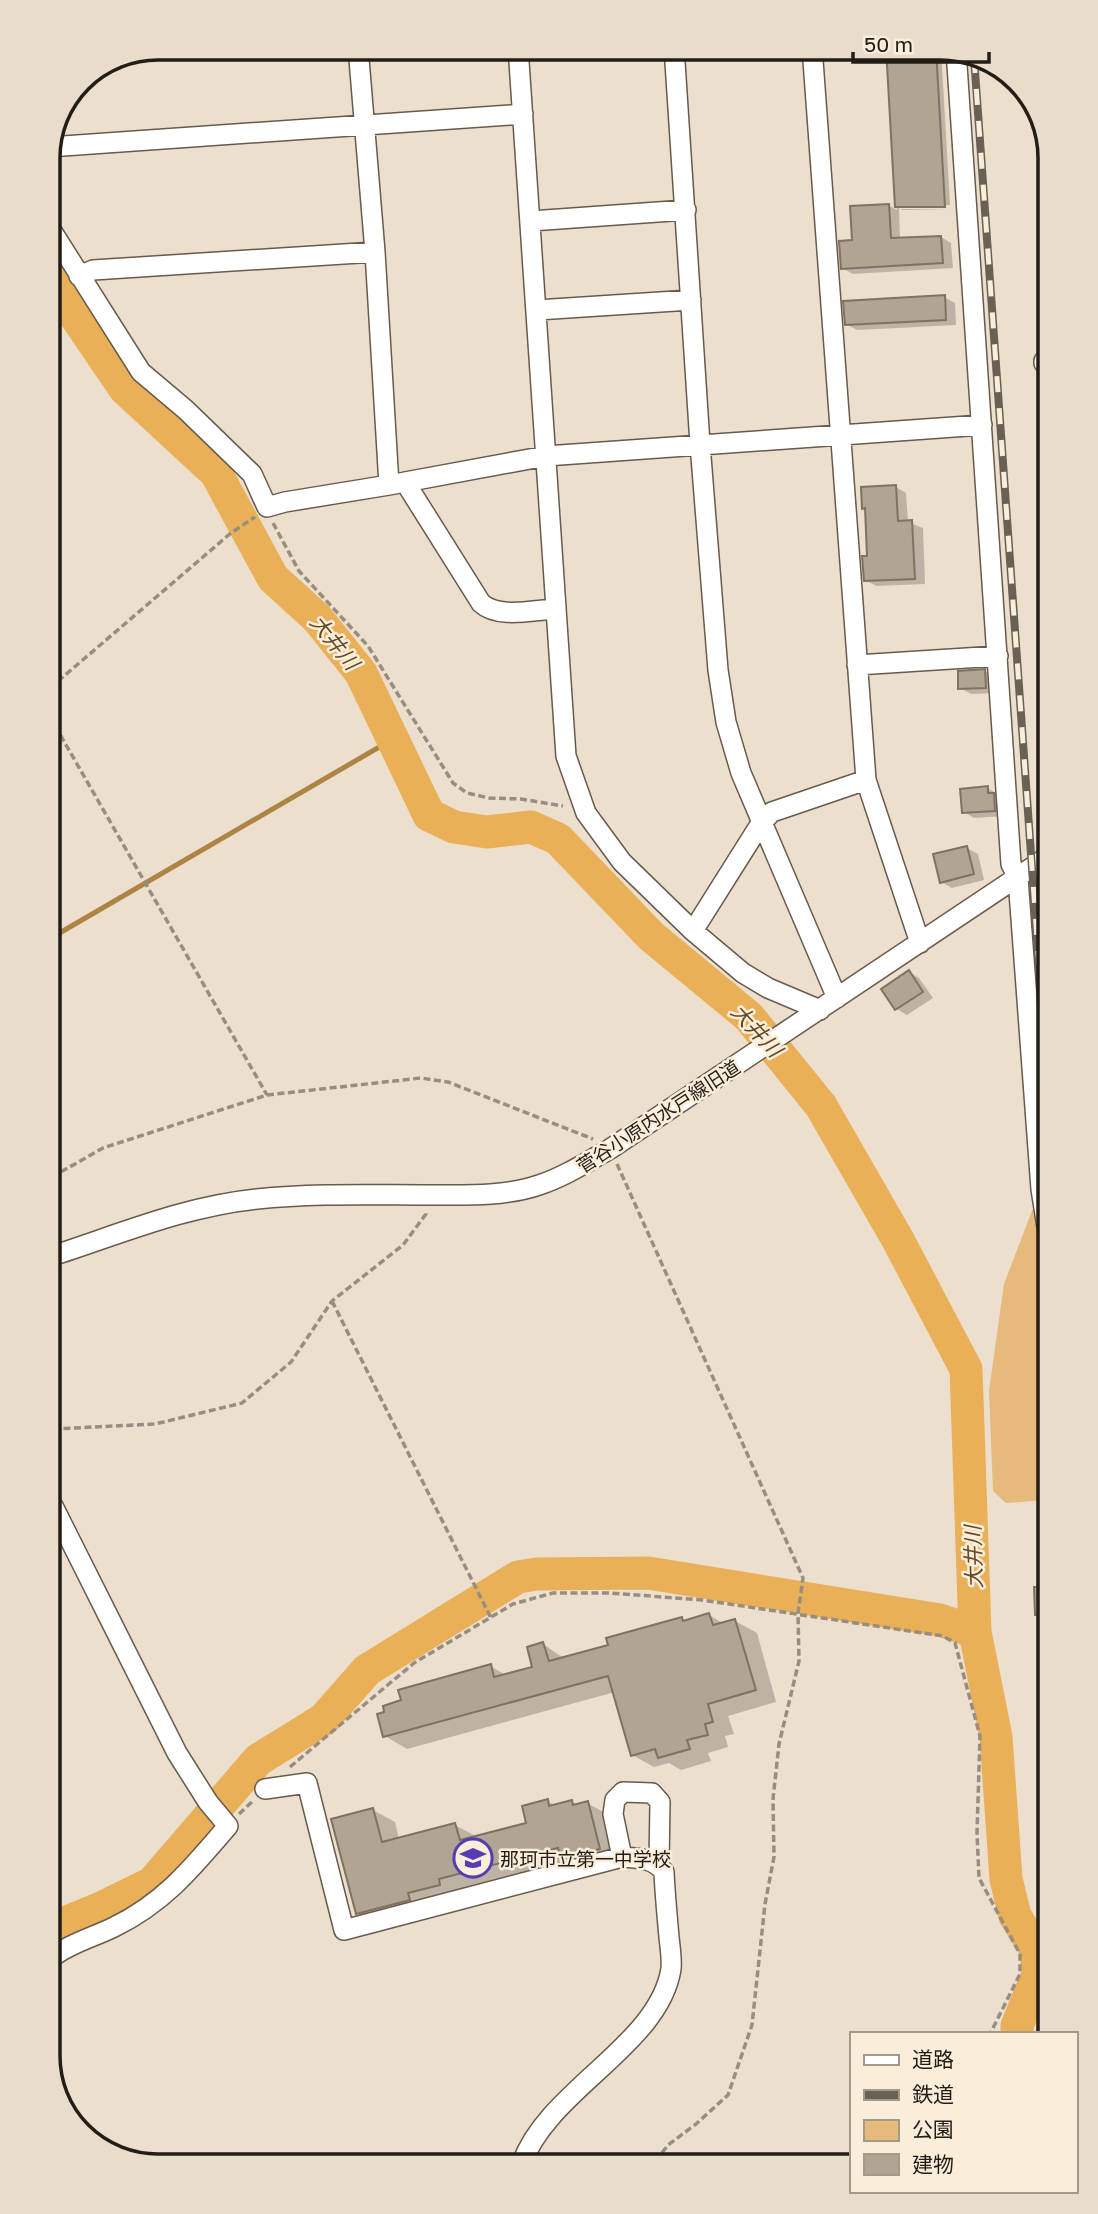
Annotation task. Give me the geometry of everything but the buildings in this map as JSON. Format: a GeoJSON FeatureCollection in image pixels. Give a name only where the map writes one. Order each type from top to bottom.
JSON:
{"type":"FeatureCollection","features":[{"type":"Feature","properties":{"kind":"street"},"geometry":{"type":"LineString","coordinates":[[359,60],[397,484],[487,609],[498,612],[555,609]]}},
{"type":"Feature","properties":{"kind":"street"},"geometry":{"type":"LineString","coordinates":[[519,60],[566,756],[586,813],[622,862],[693,931],[743,973],[768,988],[820,1010]]}},
{"type":"Feature","properties":{"kind":"street"},"geometry":{"type":"LineString","coordinates":[[675,60],[700,444],[718,670],[726,722],[741,773],[761,823],[837,998]]}},
{"type":"Feature","properties":{"kind":"street"},"geometry":{"type":"LineString","coordinates":[[813,60],[866,780],[920,943]]}},
{"type":"Feature","properties":{"kind":"street"},"geometry":{"type":"LineString","coordinates":[[957,62],[1011,864],[1018,878],[1038,1148]]}},
{"type":"Feature","properties":{"kind":"street"},"geometry":{"type":"LineString","coordinates":[[61,146],[523,114]]}},
{"type":"Feature","properties":{"kind":"street"},"geometry":{"type":"LineString","coordinates":[[531,221],[685,210]]}},
{"type":"Feature","properties":{"kind":"street"},"geometry":{"type":"LineString","coordinates":[[60,245],[141,372],[186,410],[252,474],[262,512],[285,502],[546,456],[982,425]]}},
{"type":"Feature","properties":{"kind":"street"},"geometry":{"type":"LineString","coordinates":[[79,276],[93,270],[375,252]]}},
{"type":"Feature","properties":{"kind":"street"},"geometry":{"type":"LineString","coordinates":[[537,310],[691,300]]}},
{"type":"Feature","properties":{"kind":"street"},"geometry":{"type":"LineString","coordinates":[[857,665],[998,656]]}},
{"type":"Feature","properties":{"kind":"street"},"geometry":{"type":"LineString","coordinates":[[693,931],[761,823],[772,811],[866,780]]}},
{"type":"Feature","properties":{"kind":"street","name":"菅谷小原内水戸線旧道"},"geometry":{"type":"LineString","coordinates":[[60,1253],[178,1214],[235,1202],[505,1192],[538,1185],[571,1172],[610,1149],[1038,864]]}},
{"type":"Feature","properties":{"kind":"street"},"geometry":{"type":"LineString","coordinates":[[60,1520],[177,1753],[208,1802],[225,1822],[184,1878],[147,1907],[114,1927],[68,1945],[60,1951]]}},
{"type":"Feature","properties":{"kind":"street"},"geometry":{"type":"LineString","coordinates":[[265,1789],[307,1783],[344,1930],[622,1857],[637,1858],[659,1865]]}},
{"type":"Feature","properties":{"kind":"street"},"geometry":{"type":"LineString","coordinates":[[526,2154],[529,2145],[569,2098],[634,2035],[664,1993],[671,1967],[664,1872],[659,1865],[660,1802],[652,1793],[623,1792],[615,1800],[612,1814],[622,1857]]}},
{"type":"Feature","properties":{"kind":"path"},"geometry":{"type":"LineString","coordinates":[[60,680],[236,530],[262,512],[299,571],[368,646],[453,783],[467,793],[489,798],[556,804],[586,813]]}},
{"type":"Feature","properties":{"kind":"path"},"geometry":{"type":"LineString","coordinates":[[60,735],[267,1095]]}},
{"type":"Feature","properties":{"kind":"path"},"geometry":{"type":"LineString","coordinates":[[60,1172],[103,1148],[267,1095],[421,1078],[448,1082],[601,1142],[610,1149],[803,1578],[798,1614],[799,1661],[779,1744],[773,1799],[774,1857],[765,1904],[752,2025],[728,2095],[661,2154]]}},
{"type":"Feature","properties":{"kind":"path"},"geometry":{"type":"LineString","coordinates":[[60,1429],[155,1424],[242,1403],[291,1362],[332,1301],[403,1245],[426,1214],[423,1195]]}},
{"type":"Feature","properties":{"kind":"path"},"geometry":{"type":"LineString","coordinates":[[332,1301],[491,1618]]}},
{"type":"Feature","properties":{"kind":"path"},"geometry":{"type":"LineString","coordinates":[[225,1822],[414,1664],[513,1604],[553,1593],[610,1592],[702,1600],[943,1636],[955,1643],[979,1737],[979,1878],[1020,1954],[1020,1974],[991,2032]]}},
{"type":"Feature","properties":{"kind":"green space"},"geometry":{"type":"Polygon","coordinates":[[[1035,1203],[1038,1221],[1038,1501],[1006,1503],[993,1491],[989,1391],[1004,1284],[1035,1203]]]}},
{"type":"Feature","properties":{"kind":"waterway","name":"大井川"},"geometry":{"type":"LineString","coordinates":[[60,294],[125,389],[216,473],[273,578],[317,618],[361,673],[429,815],[454,827],[487,832],[531,827],[558,839],[651,936],[749,1017],[821,1106],[898,1240],[966,1369],[975,1632],[996,1737],[1006,1879],[1015,1916],[1035,1948],[1038,1966]]}},
{"type":"Feature","properties":{"kind":"waterway"},"geometry":{"type":"LineString","coordinates":[[60,933],[393,739]]}},
{"type":"Feature","properties":{"kind":"waterway"},"geometry":{"type":"LineString","coordinates":[[60,1925],[152,1883],[258,1760],[324,1719],[367,1670],[518,1577],[537,1574],[648,1573],[940,1620],[975,1632]]}},
{"type":"Feature","properties":{"kind":"waterway","name":"大井川"},"geometry":{"type":"LineString","coordinates":[[1017,2032],[1038,1974]]}},
{"type":"Feature","properties":{"kind":"railway"},"geometry":{"type":"LineString","coordinates":[[975,66],[1038,952]]}},
{"type":"Feature","properties":{"kind":"place","name":"那珂市立第一中学校"},"geometry":{"type":"Point","coordinates":[473,1858]}}]}
